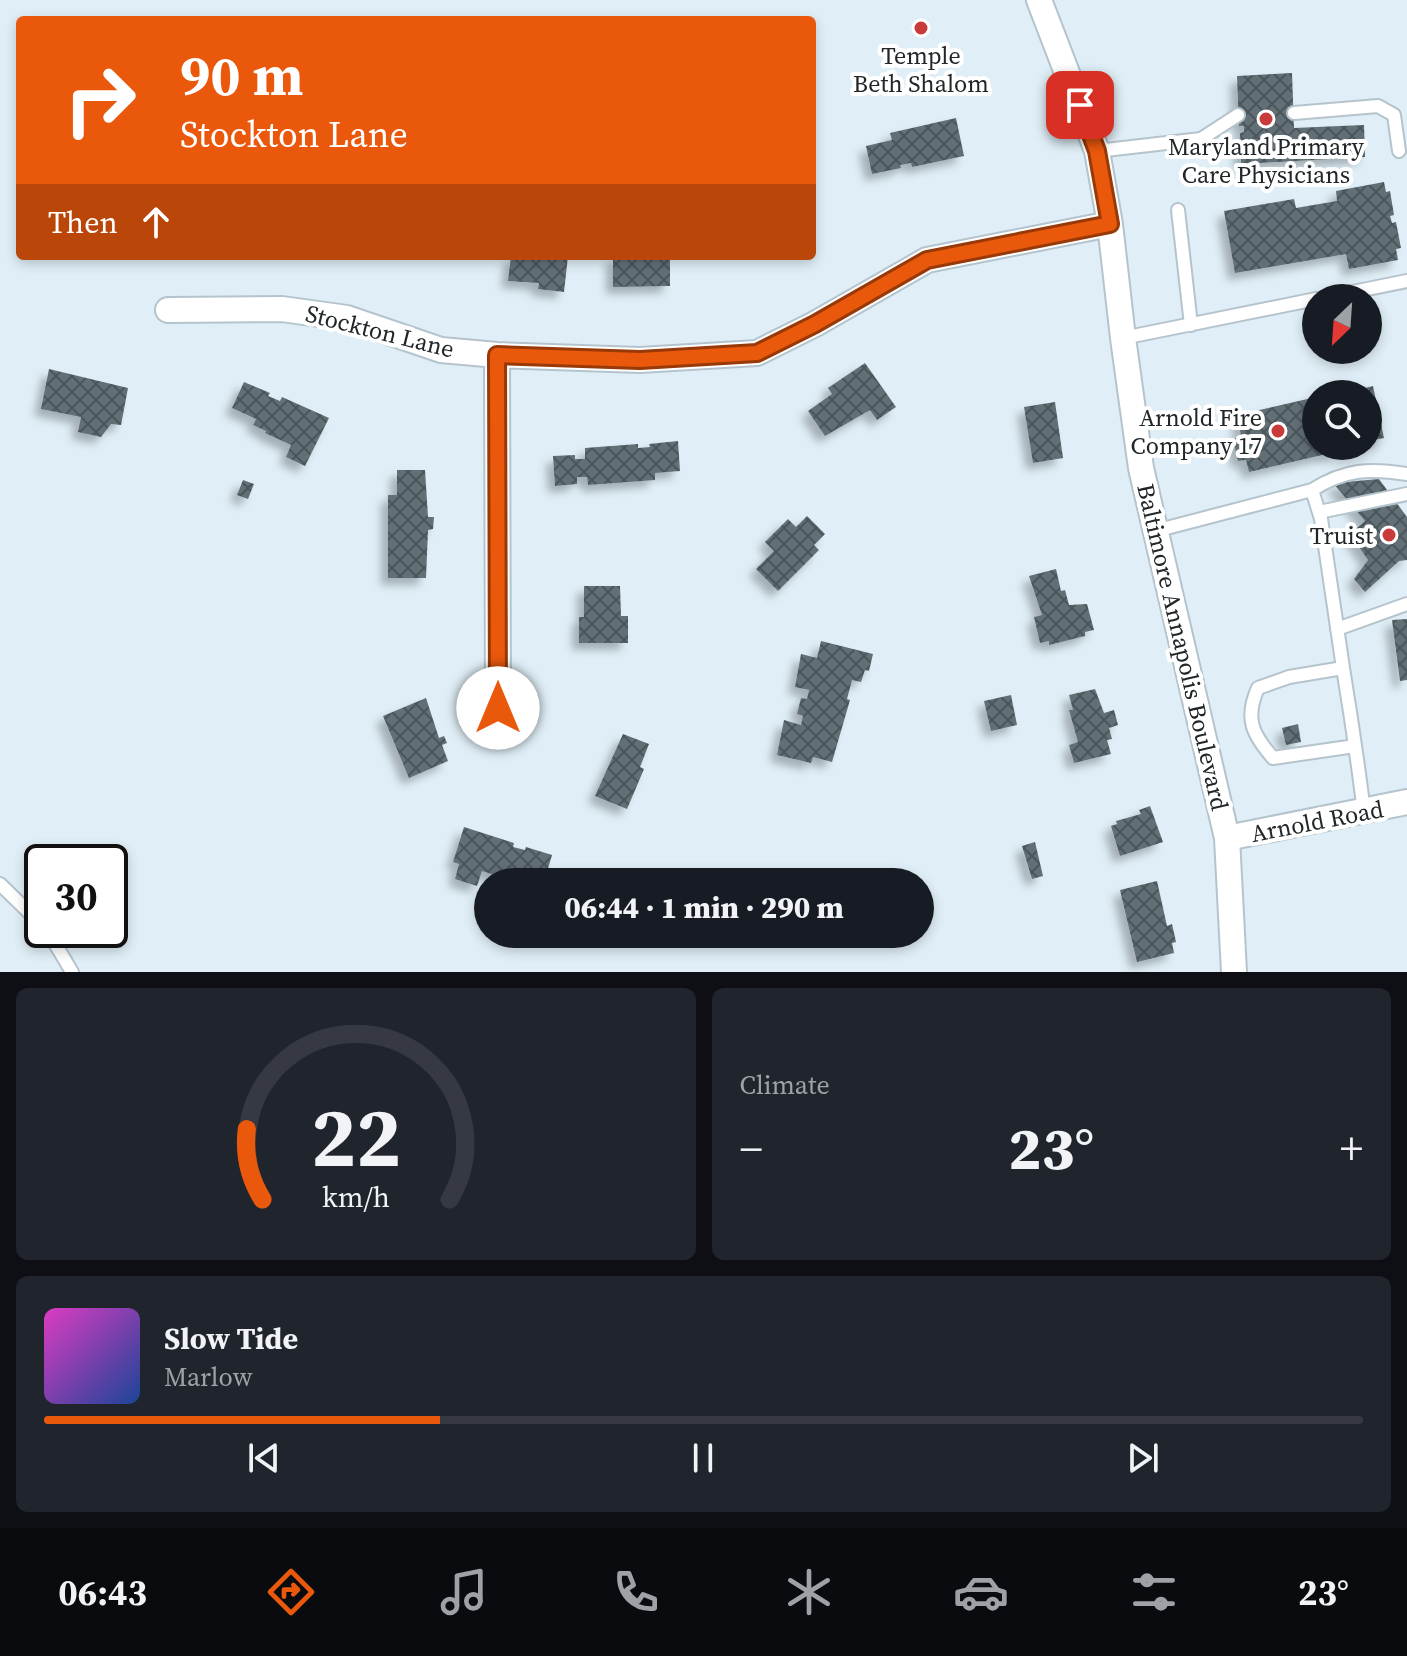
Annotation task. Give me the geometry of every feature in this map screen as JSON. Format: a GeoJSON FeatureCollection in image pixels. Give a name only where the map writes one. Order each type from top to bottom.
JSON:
{"type":"FeatureCollection","features":[{"type":"Feature","properties":{"kind":"street","name":"Baltimore Annapolis Boulevard"},"geometry":{"type":"LineString","coordinates":[[1039,0],[1097,151],[1110,224],[1141,468],[1227,838],[1234,972]]}},
{"type":"Feature","properties":{"kind":"street","name":"Stockton Lane"},"geometry":{"type":"LineString","coordinates":[[168,310],[282,309],[347,318],[441,350],[497,355],[640,360],[757,353],[927,260],[1110,224]]}},
{"type":"Feature","properties":{"kind":"street"},"geometry":{"type":"LineString","coordinates":[[497,355],[498,708]]}},
{"type":"Feature","properties":{"kind":"street","name":"Arnold Road"},"geometry":{"type":"LineString","coordinates":[[1227,838],[1407,802]]}},
{"type":"Feature","properties":{"kind":"lane"},"geometry":{"type":"LineString","coordinates":[[1294,113],[1378,106],[1394,115],[1399,151]]}},
{"type":"Feature","properties":{"kind":"lane"},"geometry":{"type":"LineString","coordinates":[[1097,151],[1201,139],[1238,115]]}},
{"type":"Feature","properties":{"kind":"lane"},"geometry":{"type":"LineString","coordinates":[[1178,210],[1191,325]]}},
{"type":"Feature","properties":{"kind":"lane"},"geometry":{"type":"LineString","coordinates":[[1382,286],[1407,281]]}},
{"type":"Feature","properties":{"kind":"lane"},"geometry":{"type":"LineString","coordinates":[[1123,338],[1302,302]]}},
{"type":"Feature","properties":{"kind":"lane"},"geometry":{"type":"LineString","coordinates":[[1155,531],[1312,490],[1354,471],[1382,470],[1407,474]]}},
{"type":"Feature","properties":{"kind":"lane"},"geometry":{"type":"LineString","coordinates":[[1312,490],[1319,512],[1364,812]]}},
{"type":"Feature","properties":{"kind":"lane"},"geometry":{"type":"LineString","coordinates":[[1319,512],[1407,494]]}},
{"type":"Feature","properties":{"kind":"lane"},"geometry":{"type":"LineString","coordinates":[[1337,629],[1407,604]]}},
{"type":"Feature","properties":{"kind":"lane"},"geometry":{"type":"LineString","coordinates":[[1343,668],[1289,677],[1258,688],[1250,705],[1254,736],[1273,758],[1355,746]]}},
{"type":"Feature","properties":{"kind":"lane"},"geometry":{"type":"LineString","coordinates":[[0,884],[24,907]]}},
{"type":"Feature","properties":{"kind":"lane"},"geometry":{"type":"LineString","coordinates":[[58,948],[72,972]]}},
{"type":"Feature","properties":{"kind":"building","name":"Maryland Primary Care Physicians"},"geometry":{"type":"Polygon","coordinates":[[[1292,73],[1294,128],[1364,125],[1365,157],[1241,164],[1240,133],[1244,132],[1244,126],[1239,126],[1237,76],[1292,73]]]}},
{"type":"Feature","properties":{"kind":"building"},"geometry":{"type":"Polygon","coordinates":[[[956,118],[964,156],[912,167],[911,163],[900,165],[901,168],[872,174],[866,146],[892,140],[890,133],[956,118]]]}},
{"type":"Feature","properties":{"kind":"building"},"geometry":{"type":"Polygon","coordinates":[[[1384,182],[1386,192],[1390,191],[1394,215],[1390,216],[1392,223],[1396,222],[1401,248],[1396,249],[1398,260],[1349,269],[1346,254],[1235,273],[1224,211],[1294,199],[1296,208],[1337,201],[1336,191],[1384,182]]]}},
{"type":"Feature","properties":{"kind":"building"},"geometry":{"type":"Polygon","coordinates":[[[511,260],[568,260],[564,292],[538,289],[539,283],[508,281],[511,260]]]}},
{"type":"Feature","properties":{"kind":"building"},"geometry":{"type":"Polygon","coordinates":[[[613,260],[670,260],[670,286],[613,287],[613,260]]]}},
{"type":"Feature","properties":{"kind":"building"},"geometry":{"type":"Polygon","coordinates":[[[865,363],[896,407],[877,420],[870,410],[825,436],[808,411],[832,394],[828,388],[865,363]]]}},
{"type":"Feature","properties":{"kind":"building"},"geometry":{"type":"Polygon","coordinates":[[[49,369],[128,388],[121,425],[111,424],[101,437],[78,432],[81,417],[41,409],[49,369]]]}},
{"type":"Feature","properties":{"kind":"building"},"geometry":{"type":"Polygon","coordinates":[[[244,382],[270,393],[268,396],[280,401],[282,397],[329,418],[305,466],[286,457],[291,445],[265,433],[253,425],[256,419],[232,408],[244,382]]]}},
{"type":"Feature","properties":{"kind":"building","name":"Arnold Fire Company 17"},"geometry":{"type":"Polygon","coordinates":[[[1302,400],[1302,460],[1249,472],[1246,460],[1238,461],[1233,439],[1241,437],[1238,415],[1302,400]]]}},
{"type":"Feature","properties":{"kind":"building"},"geometry":{"type":"Polygon","coordinates":[[[1055,402],[1063,458],[1033,463],[1024,407],[1055,402]]]}},
{"type":"Feature","properties":{"kind":"building"},"geometry":{"type":"Polygon","coordinates":[[[678,441],[680,471],[655,473],[655,480],[588,485],[587,477],[577,477],[577,484],[555,486],[553,456],[575,455],[575,459],[585,459],[585,448],[638,444],[638,448],[678,441]]]}},
{"type":"Feature","properties":{"kind":"building"},"geometry":{"type":"Polygon","coordinates":[[[397,470],[425,470],[428,517],[434,517],[433,529],[428,530],[426,578],[388,578],[388,495],[397,495],[397,470]]]}},
{"type":"Feature","properties":{"kind":"building"},"geometry":{"type":"Polygon","coordinates":[[[1379,479],[1407,517],[1407,560],[1399,561],[1365,592],[1354,579],[1368,560],[1350,534],[1365,521],[1333,483],[1379,479]]]}},
{"type":"Feature","properties":{"kind":"building"},"geometry":{"type":"Polygon","coordinates":[[[243,480],[254,484],[248,499],[237,495],[243,480]]]}},
{"type":"Feature","properties":{"kind":"building"},"geometry":{"type":"Polygon","coordinates":[[[807,516],[825,534],[814,545],[819,550],[778,591],[756,569],[774,551],[765,542],[788,519],[796,527],[807,516]]]}},
{"type":"Feature","properties":{"kind":"building"},"geometry":{"type":"Polygon","coordinates":[[[1056,569],[1061,591],[1065,590],[1069,605],[1087,604],[1094,630],[1085,632],[1085,636],[1049,645],[1049,641],[1040,643],[1034,617],[1042,615],[1029,576],[1056,569]]]}},
{"type":"Feature","properties":{"kind":"building"},"geometry":{"type":"Polygon","coordinates":[[[584,586],[620,586],[621,616],[628,616],[628,643],[579,643],[579,617],[584,617],[584,586]]]}},
{"type":"Feature","properties":{"kind":"building"},"geometry":{"type":"Polygon","coordinates":[[[1407,619],[1407,680],[1400,681],[1392,620],[1407,619]]]}},
{"type":"Feature","properties":{"kind":"building"},"geometry":{"type":"Polygon","coordinates":[[[821,641],[873,654],[869,671],[865,670],[861,682],[852,680],[847,699],[850,700],[832,762],[813,757],[811,763],[777,755],[784,720],[801,725],[803,716],[797,714],[801,698],[807,699],[809,690],[795,687],[801,654],[817,658],[821,641]]]}},
{"type":"Feature","properties":{"kind":"building"},"geometry":{"type":"Polygon","coordinates":[[[1095,689],[1104,713],[1114,710],[1118,725],[1109,728],[1112,739],[1107,740],[1111,754],[1074,763],[1069,745],[1078,742],[1069,710],[1073,710],[1069,695],[1095,689]]]}},
{"type":"Feature","properties":{"kind":"building"},"geometry":{"type":"Polygon","coordinates":[[[1011,695],[1017,725],[991,731],[984,701],[1011,695]]]}},
{"type":"Feature","properties":{"kind":"building"},"geometry":{"type":"Polygon","coordinates":[[[426,698],[439,738],[444,736],[447,743],[442,745],[448,761],[409,778],[383,716],[426,698]]]}},
{"type":"Feature","properties":{"kind":"building"},"geometry":{"type":"Polygon","coordinates":[[[1298,724],[1301,742],[1286,745],[1282,728],[1298,724]]]}},
{"type":"Feature","properties":{"kind":"building"},"geometry":{"type":"Polygon","coordinates":[[[623,734],[649,744],[640,767],[644,769],[627,809],[595,796],[623,734]]]}},
{"type":"Feature","properties":{"kind":"building"},"geometry":{"type":"Polygon","coordinates":[[[1150,806],[1163,842],[1120,856],[1111,826],[1117,824],[1116,821],[1141,814],[1139,810],[1150,806]]]}},
{"type":"Feature","properties":{"kind":"building"},"geometry":{"type":"Polygon","coordinates":[[[464,827],[514,843],[513,847],[525,850],[526,847],[552,855],[548,868],[474,868],[474,885],[455,879],[459,864],[453,862],[464,827]]]}},
{"type":"Feature","properties":{"kind":"building"},"geometry":{"type":"Polygon","coordinates":[[[1035,842],[1043,876],[1032,879],[1022,846],[1035,842]]]}},
{"type":"Feature","properties":{"kind":"building"},"geometry":{"type":"Polygon","coordinates":[[[1157,881],[1167,926],[1172,924],[1176,942],[1172,943],[1174,953],[1137,962],[1120,890],[1157,881]]]}},
{"type":"Feature","properties":{"kind":"place","name":"Temple Beth Shalom"},"geometry":{"type":"Point","coordinates":[921,28]}},
{"type":"Feature","properties":{"kind":"place","name":"Maryland Primary Care Physicians"},"geometry":{"type":"Point","coordinates":[1266,119]}},
{"type":"Feature","properties":{"kind":"place","name":"Arnold Fire Company 17"},"geometry":{"type":"Point","coordinates":[1278,431]}},
{"type":"Feature","properties":{"kind":"place","name":"Truist"},"geometry":{"type":"Point","coordinates":[1389,535]}},
{"type":"Feature","properties":{"kind":"route"},"geometry":{"type":"LineString","coordinates":[[498,708],[497,355],[640,360],[757,353],[927,260],[1110,224],[1097,151],[1080,105]]}}]}
